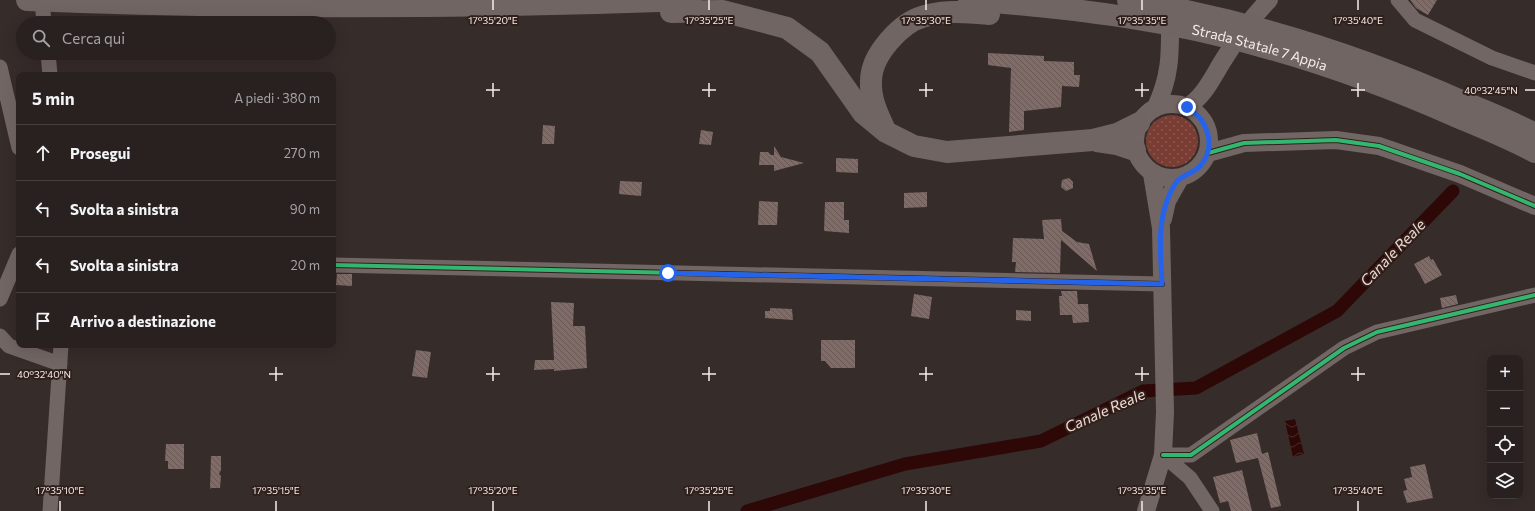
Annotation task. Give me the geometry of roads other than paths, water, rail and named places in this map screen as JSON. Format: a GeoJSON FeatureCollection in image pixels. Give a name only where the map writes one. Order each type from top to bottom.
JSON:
{"type":"FeatureCollection","features":[{"type":"Feature","properties":{"kind":"highway"},"geometry":{"type":"LineString","coordinates":[[27,0],[121,4],[312,6],[546,5],[691,0]]}},
{"type":"Feature","properties":{"kind":"highway","name":"Strada Statale 7 Appia"},"geometry":{"type":"LineString","coordinates":[[969,0],[1039,5],[1128,4],[1203,32],[1290,46],[1414,80],[1535,134]]}},
{"type":"Feature","properties":{"kind":"highway"},"geometry":{"type":"LineString","coordinates":[[886,132],[874,107],[870,80],[880,52],[900,29],[923,16],[951,11],[1038,17],[1128,4]]}},
{"type":"Feature","properties":{"kind":"highway"},"geometry":{"type":"LineString","coordinates":[[546,5],[610,14],[722,11],[787,28],[820,52],[863,113],[886,132],[914,146],[947,152],[1094,140],[1118,134],[1139,123]]}},
{"type":"Feature","properties":{"kind":"highway","name":"Strada Statale 7 Appia"},"geometry":{"type":"LineString","coordinates":[[1290,46],[1407,95],[1535,152]]}},
{"type":"Feature","properties":{"kind":"highway"},"geometry":{"type":"LineString","coordinates":[[1094,140],[1116,144],[1135,150]]}},
{"type":"Feature","properties":{"kind":"street"},"geometry":{"type":"LineString","coordinates":[[42,0],[43,16]]}},
{"type":"Feature","properties":{"kind":"street"},"geometry":{"type":"LineString","coordinates":[[1156,107],[1165,88],[1170,60],[1170,0]]}},
{"type":"Feature","properties":{"kind":"street"},"geometry":{"type":"LineString","coordinates":[[1194,114],[1224,58],[1269,0]]}},
{"type":"Feature","properties":{"kind":"street"},"geometry":{"type":"LineString","coordinates":[[1398,0],[1415,20],[1492,58],[1535,73]]}},
{"type":"Feature","properties":{"kind":"street"},"geometry":{"type":"LineString","coordinates":[[49,60],[50,72]]}},
{"type":"Feature","properties":{"kind":"street"},"geometry":{"type":"LineString","coordinates":[[1170,60],[1176,88],[1194,114],[1209,144],[1208,153],[1201,165],[1180,178],[1166,178],[1152,174],[1138,160],[1134,141],[1139,123],[1146,114],[1156,107],[1165,105],[1194,114],[1223,139],[1244,143],[1336,140],[1379,146],[1460,174],[1535,206]]}},
{"type":"Feature","properties":{"kind":"street"},"geometry":{"type":"LineString","coordinates":[[0,67],[16,135]]}},
{"type":"Feature","properties":{"kind":"street"},"geometry":{"type":"LineString","coordinates":[[1208,153],[1244,143]]}},
{"type":"Feature","properties":{"kind":"street"},"geometry":{"type":"LineString","coordinates":[[1146,511],[1163,455],[1165,412],[1161,228],[1152,174]]}},
{"type":"Feature","properties":{"kind":"street"},"geometry":{"type":"LineString","coordinates":[[1161,228],[1167,201],[1180,178]]}},
{"type":"Feature","properties":{"kind":"street"},"geometry":{"type":"LineString","coordinates":[[0,299],[16,261]]}},
{"type":"Feature","properties":{"kind":"street"},"geometry":{"type":"LineString","coordinates":[[336,265],[1162,284]]}},
{"type":"Feature","properties":{"kind":"street"},"geometry":{"type":"LineString","coordinates":[[1163,455],[1191,455],[1344,348],[1377,332],[1535,294]]}},
{"type":"Feature","properties":{"kind":"street"},"geometry":{"type":"LineString","coordinates":[[0,336],[9,346],[60,364]]}},
{"type":"Feature","properties":{"kind":"street"},"geometry":{"type":"LineString","coordinates":[[50,511],[61,348]]}},
{"type":"Feature","properties":{"kind":"street"},"geometry":{"type":"LineString","coordinates":[[1163,455],[1190,478],[1212,511]]}},
{"type":"Feature","properties":{"kind":"water"},"geometry":{"type":"Polygon","coordinates":[[[1295,419],[1304,454],[1293,457],[1285,421],[1295,419]]]}},
{"type":"Feature","properties":{"kind":"waterway","name":"Canale Reale"},"geometry":{"type":"LineString","coordinates":[[747,511],[905,464],[1041,441],[1143,391],[1196,388],[1337,311],[1453,191]]}}]}
